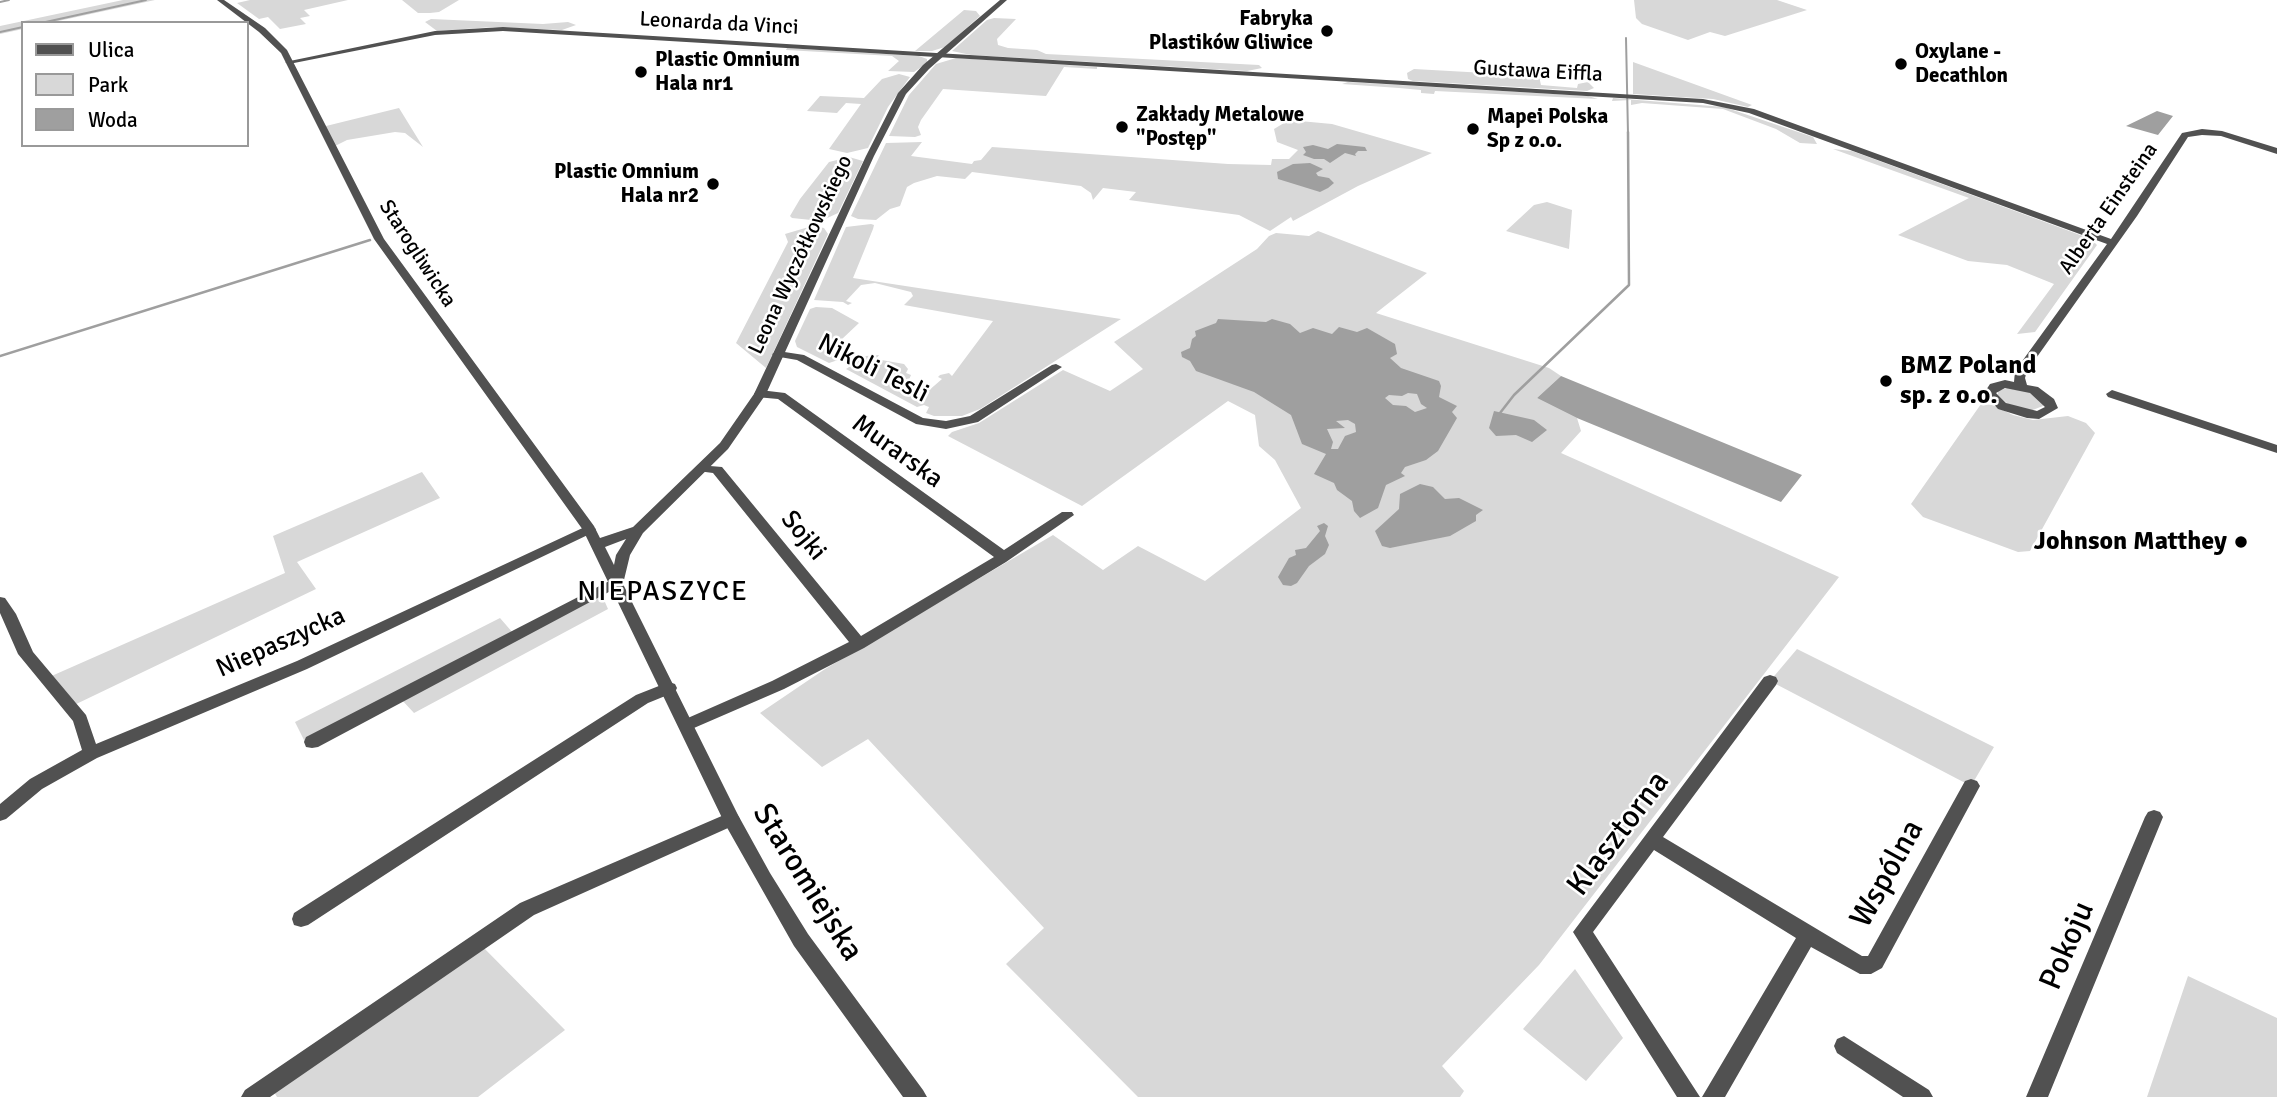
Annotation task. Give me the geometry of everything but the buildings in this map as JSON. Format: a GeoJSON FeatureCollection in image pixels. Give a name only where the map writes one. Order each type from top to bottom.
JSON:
{"type":"FeatureCollection","features":[{"type":"Feature","properties":{"kind":"street","name":"Starogliwicka"},"geometry":{"type":"LineString","coordinates":[[220,0],[266,33],[284,52],[379,239],[566,495]]}},
{"type":"Feature","properties":{"kind":"street","name":"Leona Wyczółkowskiego"},"geometry":{"type":"LineString","coordinates":[[617,582],[620,564],[635,534],[703,468],[736,431],[760,394],[897,102],[908,86],[940,54],[1004,0]]}},
{"type":"Feature","properties":{"kind":"street","name":"Leonarda da Vinci"},"geometry":{"type":"LineString","coordinates":[[289,62],[435,33],[480,29],[940,54]]}},
{"type":"Feature","properties":{"kind":"street","name":"Gustawa Eiffla"},"geometry":{"type":"LineString","coordinates":[[940,54],[1716,102],[1739,107],[2111,242]]}},
{"type":"Feature","properties":{"kind":"street","name":"Alberta Einsteina"},"geometry":{"type":"LineString","coordinates":[[2021,386],[2021,371],[2186,134],[2222,134],[2277,151]]}},
{"type":"Feature","properties":{"kind":"street","name":"Nikoli Tesli"},"geometry":{"type":"LineString","coordinates":[[778,354],[800,357],[920,421],[946,425],[974,419],[1056,367]]}},
{"type":"Feature","properties":{"kind":"street","name":"Murarska"},"geometry":{"type":"LineString","coordinates":[[760,394],[782,396],[1004,557]]}},
{"type":"Feature","properties":{"kind":"street"},"geometry":{"type":"LineString","coordinates":[[2112,394],[2277,449]]}},
{"type":"Feature","properties":{"kind":"street","name":"Sojki"},"geometry":{"type":"LineString","coordinates":[[703,468],[717,470],[859,644]]}},
{"type":"Feature","properties":{"kind":"street","name":"Staromiejska"},"geometry":{"type":"LineString","coordinates":[[566,495],[590,529],[617,582],[731,819],[801,940],[916,1097]]}},
{"type":"Feature","properties":{"kind":"street"},"geometry":{"type":"LineString","coordinates":[[687,725],[778,685],[859,644],[1004,557],[1067,515]]}},
{"type":"Feature","properties":{"kind":"street","name":"Niepaszycka"},"geometry":{"type":"LineString","coordinates":[[0,814],[36,784],[91,753],[302,665],[590,529]]}},
{"type":"Feature","properties":{"kind":"street"},"geometry":{"type":"LineString","coordinates":[[598,545],[617,545],[635,534]]}},
{"type":"Feature","properties":{"kind":"street"},"geometry":{"type":"LineString","coordinates":[[312,742],[617,582]]}},
{"type":"Feature","properties":{"kind":"street"},"geometry":{"type":"LineString","coordinates":[[0,602],[11,618],[26,654],[80,719],[91,753]]}},
{"type":"Feature","properties":{"kind":"street","name":"Klasztorna"},"geometry":{"type":"LineString","coordinates":[[1689,1097],[1582,932],[1770,681]]}},
{"type":"Feature","properties":{"kind":"street"},"geometry":{"type":"LineString","coordinates":[[301,919],[633,705],[669,688]]}},
{"type":"Feature","properties":{"kind":"street","name":"Wspólna"},"geometry":{"type":"LineString","coordinates":[[1653,840],[1854,962],[1871,965],[1971,786]]}},
{"type":"Feature","properties":{"kind":"street","name":"Pokoju"},"geometry":{"type":"LineString","coordinates":[[2037,1097],[2154,817]]}},
{"type":"Feature","properties":{"kind":"street"},"geometry":{"type":"LineString","coordinates":[[252,1097],[527,909],[731,819]]}},
{"type":"Feature","properties":{"kind":"street"},"geometry":{"type":"LineString","coordinates":[[1713,1097],[1808,935]]}},
{"type":"Feature","properties":{"kind":"street"},"geometry":{"type":"LineString","coordinates":[[1844,1046],[1922,1097]]}},
{"type":"Feature","properties":{"kind":"green space"},"geometry":{"type":"Polygon","coordinates":[[[123,0],[155,0],[58,21],[24,21],[123,0]]]}},
{"type":"Feature","properties":{"kind":"green space"},"geometry":{"type":"Polygon","coordinates":[[[250,0],[348,0],[304,10],[310,16],[300,18],[306,24],[280,29],[268,17],[259,19],[237,3],[250,0]]]}},
{"type":"Feature","properties":{"kind":"green space"},"geometry":{"type":"Polygon","coordinates":[[[402,0],[459,0],[439,12],[418,13],[402,0]]]}},
{"type":"Feature","properties":{"kind":"green space"},"geometry":{"type":"Polygon","coordinates":[[[1634,0],[1777,0],[1807,10],[1725,36],[1710,32],[1688,40],[1642,24],[1636,18],[1634,0]]]}},
{"type":"Feature","properties":{"kind":"green space"},"geometry":{"type":"Polygon","coordinates":[[[964,10],[976,11],[980,16],[945,47],[932,51],[915,51],[964,10]]]}},
{"type":"Feature","properties":{"kind":"green space"},"geometry":{"type":"Polygon","coordinates":[[[431,19],[543,24],[568,22],[576,25],[562,30],[493,27],[437,31],[425,22],[431,19]]]}},
{"type":"Feature","properties":{"kind":"green space"},"geometry":{"type":"Polygon","coordinates":[[[1016,19],[997,39],[998,45],[1008,48],[1037,50],[1046,54],[1259,65],[1262,68],[1247,71],[971,55],[952,51],[987,20],[1016,19]]]}},
{"type":"Feature","properties":{"kind":"green space"},"geometry":{"type":"Polygon","coordinates":[[[21,22],[21,29],[0,34],[0,26],[21,22]]]}},
{"type":"Feature","properties":{"kind":"green space"},"geometry":{"type":"Polygon","coordinates":[[[786,50],[919,56],[927,59],[927,63],[914,72],[888,71],[899,61],[892,56],[786,50]]]}},
{"type":"Feature","properties":{"kind":"green space"},"geometry":{"type":"Polygon","coordinates":[[[956,58],[1097,69],[1064,67],[1046,96],[943,89],[921,120],[918,127],[921,135],[889,136],[909,95],[936,64],[956,58]]]}},
{"type":"Feature","properties":{"kind":"green space"},"geometry":{"type":"Polygon","coordinates":[[[1633,62],[1752,105],[1748,107],[1713,99],[1633,94],[1633,62]]]}},
{"type":"Feature","properties":{"kind":"green space"},"geometry":{"type":"Polygon","coordinates":[[[1414,69],[1539,76],[1541,85],[1577,88],[1578,84],[1588,82],[1594,88],[1587,91],[1413,81],[1408,79],[1407,73],[1414,69]]]}},
{"type":"Feature","properties":{"kind":"green space"},"geometry":{"type":"Polygon","coordinates":[[[899,74],[910,77],[888,107],[868,148],[847,153],[829,149],[861,104],[846,103],[837,113],[807,111],[820,96],[864,98],[882,79],[899,74]]]}},
{"type":"Feature","properties":{"kind":"green space"},"geometry":{"type":"Polygon","coordinates":[[[1348,82],[1588,96],[1598,99],[1435,91],[1434,94],[1421,93],[1421,90],[1342,84],[1348,82]]]}},
{"type":"Feature","properties":{"kind":"green space"},"geometry":{"type":"Polygon","coordinates":[[[1613,98],[1724,107],[1813,137],[1817,144],[1800,143],[1776,129],[1723,109],[1642,103],[1631,105],[1631,100],[1612,101],[1613,98]]]}},
{"type":"Feature","properties":{"kind":"green space"},"geometry":{"type":"Polygon","coordinates":[[[399,108],[423,147],[405,133],[395,132],[347,140],[335,146],[322,127],[399,108]]]}},
{"type":"Feature","properties":{"kind":"green space"},"geometry":{"type":"Polygon","coordinates":[[[1289,120],[1332,124],[1432,153],[1358,186],[1293,221],[1291,217],[1270,231],[1239,215],[1129,200],[1136,192],[1103,188],[1093,200],[1091,193],[1081,186],[972,172],[965,179],[937,176],[914,183],[907,187],[900,206],[890,209],[876,220],[851,216],[886,143],[922,142],[911,156],[972,164],[981,160],[992,147],[1271,165],[1272,159],[1289,159],[1298,150],[1277,142],[1274,129],[1289,120]]]}},
{"type":"Feature","properties":{"kind":"green space"},"geometry":{"type":"Polygon","coordinates":[[[1833,149],[1852,151],[2091,239],[2097,245],[2035,332],[2017,334],[2054,284],[2007,265],[1968,261],[1898,235],[1969,198],[1833,149]]]}},
{"type":"Feature","properties":{"kind":"green space"},"geometry":{"type":"Polygon","coordinates":[[[849,157],[863,161],[838,213],[821,221],[792,218],[790,216],[800,199],[829,162],[849,157]]]}},
{"type":"Feature","properties":{"kind":"green space"},"geometry":{"type":"Polygon","coordinates":[[[1547,202],[1572,210],[1569,249],[1506,231],[1534,205],[1547,202]]]}},
{"type":"Feature","properties":{"kind":"green space"},"geometry":{"type":"Polygon","coordinates":[[[874,225],[873,229],[853,278],[1121,319],[980,409],[962,416],[934,416],[926,413],[929,407],[917,407],[846,369],[866,356],[879,355],[876,359],[904,364],[908,369],[906,373],[911,375],[908,382],[917,385],[914,388],[927,392],[942,379],[938,377],[940,375],[949,373],[952,376],[993,321],[904,305],[913,296],[911,292],[875,283],[861,285],[846,301],[852,303],[848,305],[843,302],[814,300],[846,227],[874,225]]]}},
{"type":"Feature","properties":{"kind":"green space"},"geometry":{"type":"Polygon","coordinates":[[[812,226],[824,228],[828,234],[766,368],[736,343],[788,242],[785,234],[812,226]]]}},
{"type":"Feature","properties":{"kind":"green space"},"geometry":{"type":"Polygon","coordinates":[[[1318,231],[1427,273],[1376,313],[1549,368],[1561,376],[1537,398],[1577,418],[1581,431],[1561,453],[1839,577],[1539,965],[1442,1066],[1464,1091],[1460,1097],[1138,1097],[1006,964],[1044,928],[868,739],[822,767],[760,713],[825,669],[1053,535],[1103,570],[1138,546],[1205,581],[1301,508],[1275,460],[1259,446],[1255,415],[1228,401],[1082,506],[948,436],[952,432],[979,423],[1063,370],[1110,391],[1143,369],[1114,342],[1257,249],[1269,236],[1276,233],[1309,236],[1318,231]]]}},
{"type":"Feature","properties":{"kind":"green space"},"geometry":{"type":"Polygon","coordinates":[[[832,308],[859,323],[841,340],[846,342],[845,345],[853,352],[850,356],[829,363],[797,347],[795,341],[810,309],[832,308]]]}},
{"type":"Feature","properties":{"kind":"green space"},"geometry":{"type":"Polygon","coordinates":[[[2007,388],[2029,392],[2043,403],[2043,406],[2030,411],[2009,405],[1998,395],[1998,391],[2007,388]]]}},
{"type":"Feature","properties":{"kind":"green space"},"geometry":{"type":"Polygon","coordinates":[[[1981,404],[1993,405],[2013,415],[2033,420],[2068,416],[2086,423],[2095,433],[2030,551],[2018,552],[1923,517],[1911,504],[1981,404]]]}},
{"type":"Feature","properties":{"kind":"green space"},"geometry":{"type":"Polygon","coordinates":[[[422,472],[440,498],[297,562],[316,589],[70,707],[47,678],[285,573],[273,536],[422,472]]]}},
{"type":"Feature","properties":{"kind":"green space"},"geometry":{"type":"Polygon","coordinates":[[[601,593],[608,609],[414,713],[400,698],[601,593]]]}},
{"type":"Feature","properties":{"kind":"green space"},"geometry":{"type":"Polygon","coordinates":[[[500,618],[513,633],[305,742],[295,722],[500,618]]]}},
{"type":"Feature","properties":{"kind":"green space"},"geometry":{"type":"Polygon","coordinates":[[[1797,649],[1994,747],[1971,786],[1770,681],[1797,649]]]}},
{"type":"Feature","properties":{"kind":"green space"},"geometry":{"type":"Polygon","coordinates":[[[478,942],[565,1030],[478,1097],[277,1097],[270,1085],[478,942]]]}},
{"type":"Feature","properties":{"kind":"green space"},"geometry":{"type":"Polygon","coordinates":[[[1575,969],[1623,1038],[1586,1081],[1523,1029],[1575,969]]]}},
{"type":"Feature","properties":{"kind":"green space"},"geometry":{"type":"Polygon","coordinates":[[[2188,976],[2277,1018],[2277,1097],[2147,1097],[2188,976]]]}},
{"type":"Feature","properties":{"kind":"water"},"geometry":{"type":"Polygon","coordinates":[[[2157,111],[2173,116],[2158,135],[2126,126],[2157,111]]]}},
{"type":"Feature","properties":{"kind":"water"},"geometry":{"type":"Polygon","coordinates":[[[1337,144],[1365,147],[1367,151],[1358,151],[1356,156],[1345,153],[1330,163],[1324,159],[1303,155],[1306,152],[1303,147],[1313,145],[1328,149],[1337,144]]]}},
{"type":"Feature","properties":{"kind":"water"},"geometry":{"type":"Polygon","coordinates":[[[1310,163],[1323,169],[1316,173],[1318,176],[1329,178],[1334,183],[1320,192],[1278,179],[1277,172],[1293,164],[1310,163]]]}},
{"type":"Feature","properties":{"kind":"water"},"geometry":{"type":"Polygon","coordinates":[[[1218,319],[1266,322],[1272,319],[1290,324],[1300,333],[1313,328],[1332,334],[1339,327],[1357,332],[1367,328],[1395,344],[1397,354],[1390,358],[1401,368],[1439,381],[1439,397],[1457,406],[1452,412],[1457,418],[1438,451],[1426,460],[1405,467],[1401,473],[1405,476],[1386,485],[1378,508],[1360,518],[1354,511],[1352,501],[1337,490],[1334,483],[1314,474],[1326,454],[1302,444],[1291,415],[1254,392],[1196,371],[1190,361],[1182,357],[1181,352],[1190,348],[1192,339],[1196,336],[1195,331],[1216,323],[1218,319]],[[1408,393],[1385,398],[1393,405],[1406,406],[1415,412],[1427,408],[1421,404],[1417,394],[1408,393]],[[1348,420],[1336,421],[1345,428],[1327,429],[1333,442],[1331,449],[1338,449],[1345,436],[1356,432],[1355,424],[1348,420]]]}},
{"type":"Feature","properties":{"kind":"water"},"geometry":{"type":"Polygon","coordinates":[[[1561,376],[1802,475],[1781,502],[1577,418],[1537,398],[1561,376]]]}},
{"type":"Feature","properties":{"kind":"water"},"geometry":{"type":"Polygon","coordinates":[[[1494,411],[1534,420],[1547,430],[1532,442],[1516,435],[1496,436],[1489,428],[1494,411]]]}},
{"type":"Feature","properties":{"kind":"water"},"geometry":{"type":"Polygon","coordinates":[[[1420,484],[1433,487],[1445,499],[1459,498],[1483,510],[1476,515],[1476,521],[1450,536],[1390,548],[1382,546],[1375,531],[1399,509],[1400,494],[1420,484]]]}},
{"type":"Feature","properties":{"kind":"water"},"geometry":{"type":"Polygon","coordinates":[[[1324,523],[1328,526],[1325,536],[1329,545],[1325,554],[1309,566],[1297,583],[1291,586],[1283,585],[1278,577],[1289,558],[1296,555],[1295,550],[1306,548],[1320,531],[1317,526],[1324,523]]]}},
{"type":"Feature","properties":{"kind":"waterway"},"geometry":{"type":"LineString","coordinates":[[0,2],[9,0]]}},
{"type":"Feature","properties":{"kind":"waterway"},"geometry":{"type":"LineString","coordinates":[[50,21],[146,0]]}},
{"type":"Feature","properties":{"kind":"waterway"},"geometry":{"type":"LineString","coordinates":[[0,32],[21,27]]}},
{"type":"Feature","properties":{"kind":"waterway"},"geometry":{"type":"LineString","coordinates":[[1626,38],[1628,134]]}},
{"type":"Feature","properties":{"kind":"waterway"},"geometry":{"type":"LineString","coordinates":[[1500,413],[1514,395],[1629,285],[1628,132]]}},
{"type":"Feature","properties":{"kind":"waterway"},"geometry":{"type":"LineString","coordinates":[[0,356],[370,240]]}},
{"type":"Feature","properties":{"kind":"place","name":"Fabryka Plastików Gliwice"},"geometry":{"type":"Point","coordinates":[1327,31]}},
{"type":"Feature","properties":{"kind":"place","name":"Oxylane - Decathlon"},"geometry":{"type":"Point","coordinates":[1901,64]}},
{"type":"Feature","properties":{"kind":"place","name":"Plastic Omnium Hala nr1"},"geometry":{"type":"Point","coordinates":[641,72]}},
{"type":"Feature","properties":{"kind":"place","name":"Zakłady Metalowe \"Postęp\""},"geometry":{"type":"Point","coordinates":[1122,127]}},
{"type":"Feature","properties":{"kind":"place","name":"Mapei Polska Sp z o.o."},"geometry":{"type":"Point","coordinates":[1473,129]}},
{"type":"Feature","properties":{"kind":"place","name":"Plastic Omnium Hala nr2"},"geometry":{"type":"Point","coordinates":[713,184]}},
{"type":"Feature","properties":{"kind":"place","name":"BMZ Poland sp. z o.o."},"geometry":{"type":"Point","coordinates":[1886,381]}},
{"type":"Feature","properties":{"kind":"place","name":"Johnson Matthey"},"geometry":{"type":"Point","coordinates":[2241,542]}},
{"type":"Feature","properties":{"kind":"district","name":"NIEPASZYCE"},"geometry":{"type":"Point","coordinates":[663,593]}}]}
